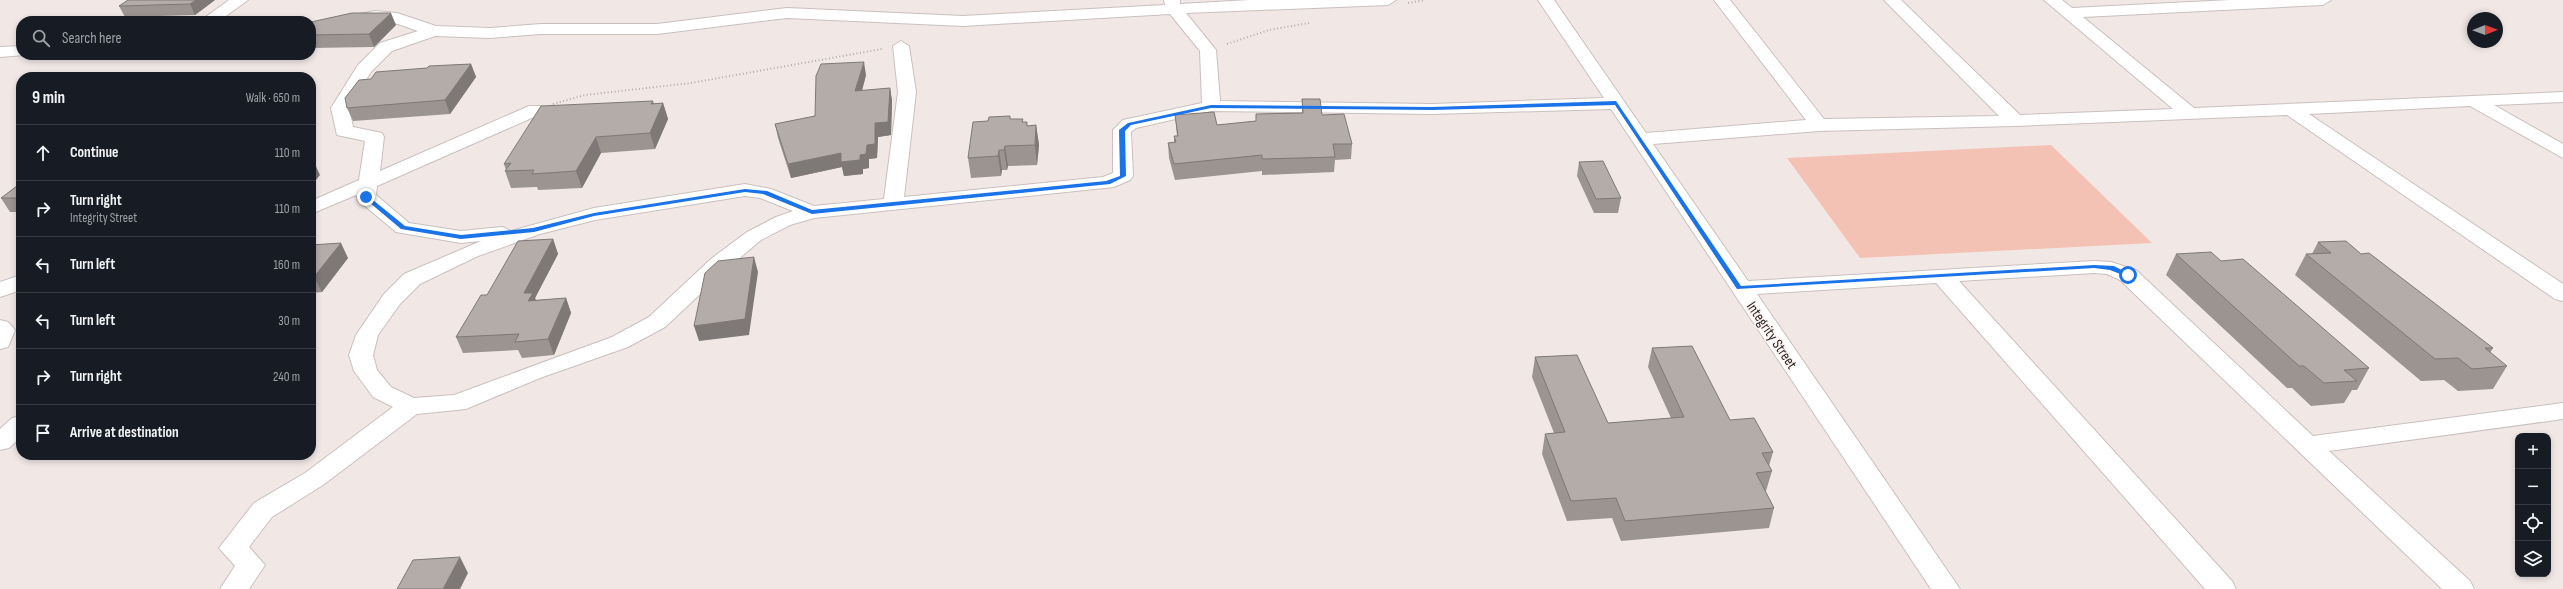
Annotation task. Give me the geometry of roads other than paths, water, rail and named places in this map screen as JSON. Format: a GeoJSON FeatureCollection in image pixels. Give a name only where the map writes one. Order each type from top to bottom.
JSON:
{"type":"FeatureCollection","features":[{"type":"Feature","properties":{"kind":"street"},"geometry":{"type":"LineString","coordinates":[[216,16],[240,0]]}},
{"type":"Feature","properties":{"kind":"street"},"geometry":{"type":"LineString","coordinates":[[316,28],[347,20],[388,16],[434,31],[490,33],[541,29],[657,29],[712,24],[751,16],[787,13],[963,21],[1172,4],[1388,0]]}},
{"type":"Feature","properties":{"kind":"street","name":"Integrity Street"},"geometry":{"type":"LineString","coordinates":[[1546,0],[1740,288],[1946,589]]}},
{"type":"Feature","properties":{"kind":"street"},"geometry":{"type":"LineString","coordinates":[[1722,0],[1819,125]]}},
{"type":"Feature","properties":{"kind":"street"},"geometry":{"type":"LineString","coordinates":[[1892,0],[2015,121]]}},
{"type":"Feature","properties":{"kind":"street"},"geometry":{"type":"LineString","coordinates":[[2052,0],[2191,114]]}},
{"type":"Feature","properties":{"kind":"street"},"geometry":{"type":"LineString","coordinates":[[2068,13],[2323,0]]}},
{"type":"Feature","properties":{"kind":"street"},"geometry":{"type":"LineString","coordinates":[[1172,4],[1208,50],[1211,106]]}},
{"type":"Feature","properties":{"kind":"street"},"geometry":{"type":"LineString","coordinates":[[434,31],[386,47],[364,69],[340,108],[344,131],[375,137],[366,197],[403,228],[461,237],[534,230]]}},
{"type":"Feature","properties":{"kind":"street"},"geometry":{"type":"LineString","coordinates":[[894,204],[907,92],[901,46]]}},
{"type":"Feature","properties":{"kind":"street"},"geometry":{"type":"LineString","coordinates":[[0,52],[16,52]]}},
{"type":"Feature","properties":{"kind":"street"},"geometry":{"type":"LineString","coordinates":[[1641,139],[1819,125],[2015,121],[2475,102],[2563,96]]}},
{"type":"Feature","properties":{"kind":"street"},"geometry":{"type":"LineString","coordinates":[[2475,102],[2563,152]]}},
{"type":"Feature","properties":{"kind":"street"},"geometry":{"type":"LineString","coordinates":[[812,212],[764,193],[745,190],[594,214],[534,230],[471,252],[412,279],[392,299],[367,335],[361,355],[366,371],[382,392],[411,406],[457,403],[532,373],[620,342],[657,322],[720,263],[754,236],[784,221],[812,212],[1108,183],[1123,176],[1122,130],[1130,124],[1211,106],[1432,108],[1616,103]]}},
{"type":"Feature","properties":{"kind":"street"},"geometry":{"type":"LineString","coordinates":[[316,206],[535,110]]}},
{"type":"Feature","properties":{"kind":"street"},"geometry":{"type":"LineString","coordinates":[[2292,110],[2563,294]]}},
{"type":"Feature","properties":{"kind":"street"},"geometry":{"type":"LineString","coordinates":[[1740,288],[2094,267],[2112,268],[2128,275],[2460,589]]}},
{"type":"Feature","properties":{"kind":"street"},"geometry":{"type":"LineString","coordinates":[[1942,276],[2222,589]]}},
{"type":"Feature","properties":{"kind":"street"},"geometry":{"type":"LineString","coordinates":[[0,290],[16,284]]}},
{"type":"Feature","properties":{"kind":"street"},"geometry":{"type":"LineString","coordinates":[[0,327],[4,330],[0,342]]}},
{"type":"Feature","properties":{"kind":"street"},"geometry":{"type":"LineString","coordinates":[[234,589],[251,565],[234,548],[263,510],[314,479],[411,406]]}},
{"type":"Feature","properties":{"kind":"street"},"geometry":{"type":"LineString","coordinates":[[2308,445],[2563,411]]}},
{"type":"Feature","properties":{"kind":"street"},"geometry":{"type":"LineString","coordinates":[[0,442],[16,428]]}}]}
